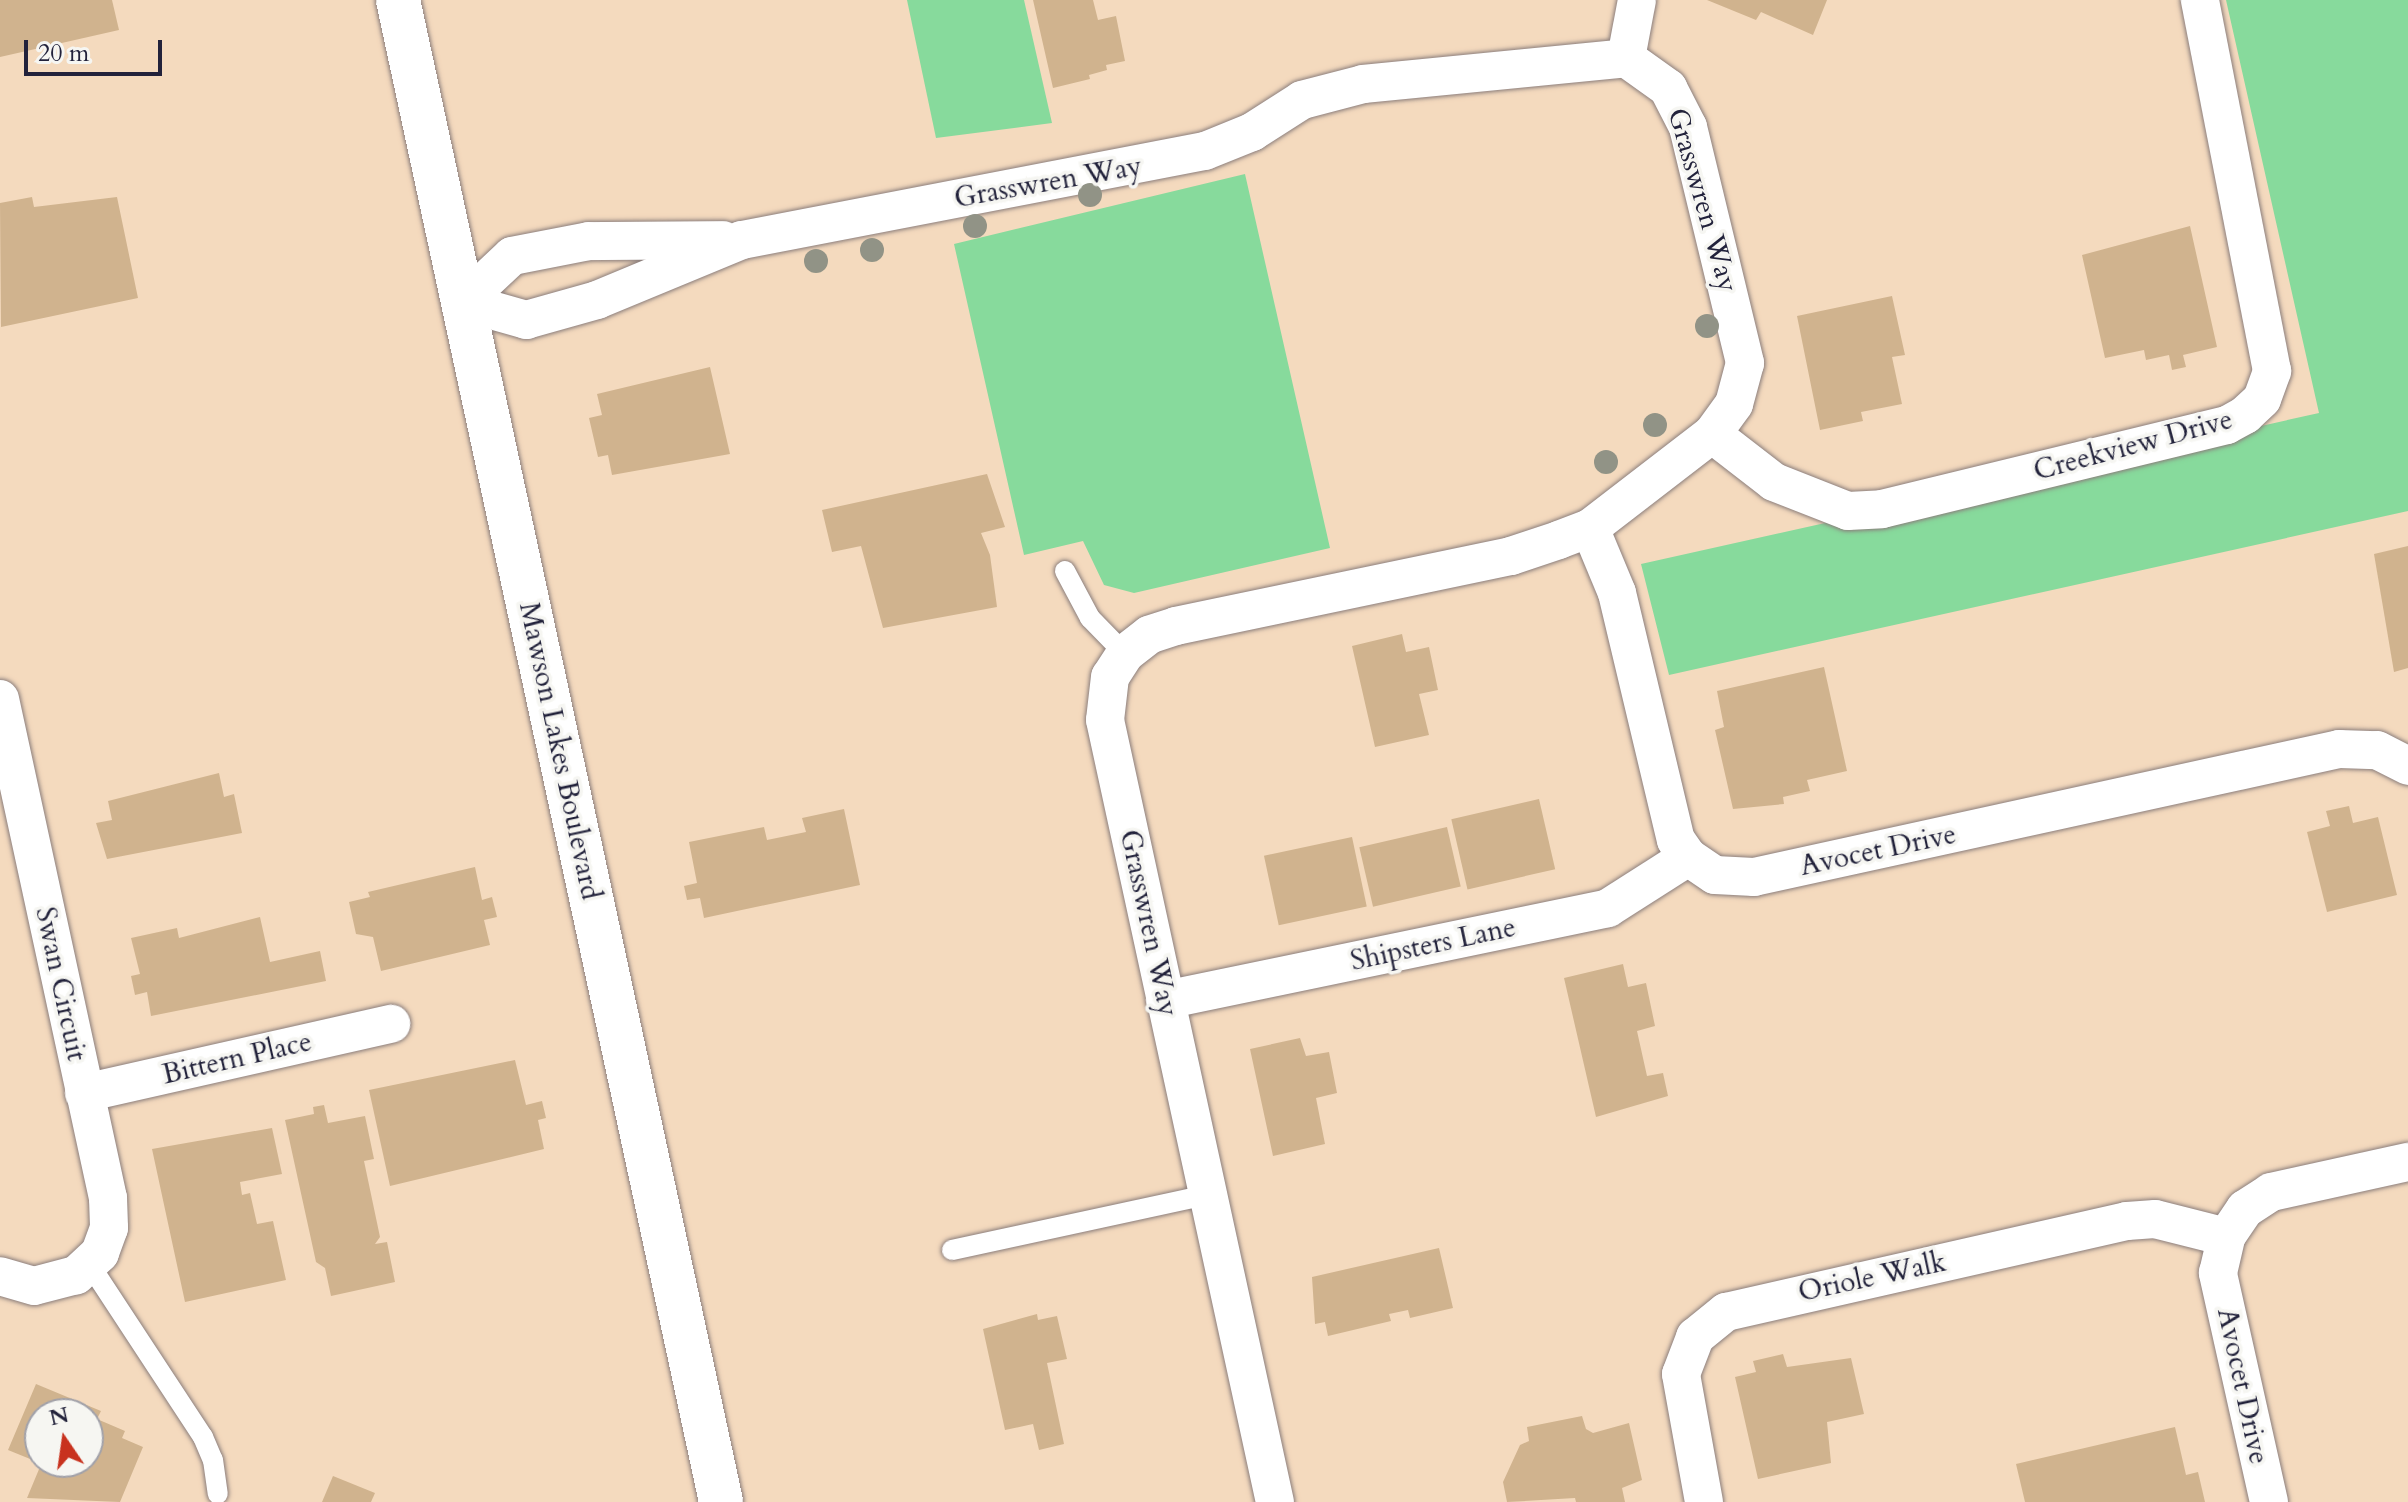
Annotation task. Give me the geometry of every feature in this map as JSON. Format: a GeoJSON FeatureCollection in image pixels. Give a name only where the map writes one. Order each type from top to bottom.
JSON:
{"type":"FeatureCollection","features":[{"type":"Feature","properties":{"kind":"street","name":"Mawson Lakes Boulevard"},"geometry":{"type":"LineString","coordinates":[[398,0],[721,1502]]}},
{"type":"Feature","properties":{"kind":"street"},"geometry":{"type":"LineString","coordinates":[[1626,58],[1637,0]]}},
{"type":"Feature","properties":{"kind":"street","name":"Creekview Drive"},"geometry":{"type":"LineString","coordinates":[[1712,434],[1774,482],[1848,511],[1913,501],[2227,425],[2245,415],[2262,399],[2272,371],[2200,0]]}},
{"type":"Feature","properties":{"kind":"street","name":"Grasswren Way"},"geometry":{"type":"LineString","coordinates":[[463,302],[512,256],[589,241],[742,240],[1205,151],[1329,90],[1542,63],[1626,58],[1653,73],[1681,106],[1741,337],[1742,381],[1734,404],[1712,434],[1590,528],[1511,556],[1176,626],[1149,635],[1125,654],[1110,677],[1105,720],[1275,1502]]}},
{"type":"Feature","properties":{"kind":"street","name":"Grasswren Way"},"geometry":{"type":"LineString","coordinates":[[463,302],[526,320],[597,300],[742,240]]}},
{"type":"Feature","properties":{"kind":"street"},"geometry":{"type":"LineString","coordinates":[[1590,528],[1617,593],[1670,821],[1688,857]]}},
{"type":"Feature","properties":{"kind":"street","name":"Swan Circuit"},"geometry":{"type":"LineString","coordinates":[[3,723],[109,1213],[109,1228],[90,1265]]}},
{"type":"Feature","properties":{"kind":"street","name":"Avocet Drive"},"geometry":{"type":"LineString","coordinates":[[1688,857],[1715,875],[1754,877],[2339,749],[2377,750],[2405,760]]}},
{"type":"Feature","properties":{"kind":"street","name":"Shipsters Lane"},"geometry":{"type":"LineString","coordinates":[[1165,1000],[1608,908],[1688,857]]}},
{"type":"Feature","properties":{"kind":"street","name":"Bittern Place"},"geometry":{"type":"LineString","coordinates":[[84,1093],[391,1024]]}},
{"type":"Feature","properties":{"kind":"street","name":"Avocet Drive"},"geometry":{"type":"LineString","coordinates":[[2269,1502],[2218,1273],[2226,1237],[2245,1209],[2271,1192],[2408,1162]]}},
{"type":"Feature","properties":{"kind":"street","name":"Oriole Walk"},"geometry":{"type":"LineString","coordinates":[[1704,1502],[1681,1374],[1695,1337],[1726,1312],[2127,1221],[2155,1219],[2226,1237]]}},
{"type":"Feature","properties":{"kind":"street"},"geometry":{"type":"LineString","coordinates":[[0,1276],[34,1286],[54,1284],[90,1265]]}},
{"type":"Feature","properties":{"kind":"lane"},"geometry":{"type":"LineString","coordinates":[[1065,571],[1090,618],[1125,654]]}},
{"type":"Feature","properties":{"kind":"lane"},"geometry":{"type":"LineString","coordinates":[[952,1250],[1207,1195]]}},
{"type":"Feature","properties":{"kind":"lane"},"geometry":{"type":"LineString","coordinates":[[90,1265],[197,1427],[213,1460],[218,1494]]}},
{"type":"Feature","properties":{"kind":"green space"},"geometry":{"type":"Polygon","coordinates":[[[907,0],[1024,0],[1052,123],[936,138],[907,0]]]}},
{"type":"Feature","properties":{"kind":"green space"},"geometry":{"type":"Polygon","coordinates":[[[2226,0],[2408,0],[2408,511],[1669,675],[1641,564],[2319,413],[2226,0]]]}},
{"type":"Feature","properties":{"kind":"green space"},"geometry":{"type":"Polygon","coordinates":[[[1245,174],[1330,548],[1134,593],[1104,585],[1083,541],[1024,555],[954,244],[1245,174]]]}},
{"type":"Feature","properties":{"kind":"building"},"geometry":{"type":"Polygon","coordinates":[[[0,0],[112,0],[119,30],[0,57],[0,0]]]}},
{"type":"Feature","properties":{"kind":"building"},"geometry":{"type":"Polygon","coordinates":[[[1033,0],[1093,0],[1098,20],[1116,16],[1125,61],[1106,65],[1107,70],[1089,75],[1090,79],[1053,88],[1033,0]]]}},
{"type":"Feature","properties":{"kind":"building"},"geometry":{"type":"Polygon","coordinates":[[[1707,0],[1827,0],[1813,35],[1761,12],[1756,20],[1707,0]]]}},
{"type":"Feature","properties":{"kind":"building"},"geometry":{"type":"Polygon","coordinates":[[[32,197],[34,207],[117,197],[138,298],[1,327],[0,203],[32,197]]]}},
{"type":"Feature","properties":{"kind":"building"},"geometry":{"type":"Polygon","coordinates":[[[2190,226],[2217,347],[2183,355],[2186,367],[2172,370],[2169,355],[2146,360],[2144,350],[2105,358],[2082,255],[2190,226]]]}},
{"type":"Feature","properties":{"kind":"building"},"geometry":{"type":"Polygon","coordinates":[[[1892,296],[1905,355],[1892,357],[1902,404],[1861,412],[1863,421],[1820,430],[1797,316],[1892,296]]]}},
{"type":"Feature","properties":{"kind":"building"},"geometry":{"type":"Polygon","coordinates":[[[710,367],[730,454],[612,475],[608,455],[598,457],[589,418],[602,415],[597,394],[710,367]]]}},
{"type":"Feature","properties":{"kind":"building"},"geometry":{"type":"Polygon","coordinates":[[[987,474],[1005,527],[981,533],[990,555],[997,607],[883,628],[861,546],[832,552],[822,510],[987,474]]]}},
{"type":"Feature","properties":{"kind":"building"},"geometry":{"type":"Polygon","coordinates":[[[2408,546],[2408,668],[2394,672],[2374,554],[2408,546]]]}},
{"type":"Feature","properties":{"kind":"building"},"geometry":{"type":"Polygon","coordinates":[[[1402,634],[1406,652],[1429,647],[1438,690],[1419,694],[1429,735],[1375,747],[1352,646],[1402,634]]]}},
{"type":"Feature","properties":{"kind":"building"},"geometry":{"type":"Polygon","coordinates":[[[1824,667],[1847,771],[1807,780],[1810,791],[1783,797],[1784,804],[1733,809],[1715,730],[1724,727],[1717,691],[1824,667]]]}},
{"type":"Feature","properties":{"kind":"building"},"geometry":{"type":"Polygon","coordinates":[[[219,773],[224,797],[234,794],[242,833],[107,859],[96,823],[112,820],[108,801],[219,773]]]}},
{"type":"Feature","properties":{"kind":"building"},"geometry":{"type":"Polygon","coordinates":[[[1539,799],[1555,869],[1468,889],[1451,819],[1539,799]]]}},
{"type":"Feature","properties":{"kind":"building"},"geometry":{"type":"Polygon","coordinates":[[[2349,806],[2353,823],[2378,817],[2397,895],[2327,912],[2307,832],[2330,826],[2326,811],[2349,806]]]}},
{"type":"Feature","properties":{"kind":"building"},"geometry":{"type":"Polygon","coordinates":[[[844,809],[860,885],[704,918],[700,898],[687,900],[684,886],[697,883],[689,842],[764,827],[767,840],[806,832],[802,818],[844,809]]]}},
{"type":"Feature","properties":{"kind":"building"},"geometry":{"type":"Polygon","coordinates":[[[1447,827],[1461,886],[1373,907],[1359,847],[1447,827]]]}},
{"type":"Feature","properties":{"kind":"building"},"geometry":{"type":"Polygon","coordinates":[[[1352,837],[1367,906],[1279,925],[1264,856],[1352,837]]]}},
{"type":"Feature","properties":{"kind":"building"},"geometry":{"type":"Polygon","coordinates":[[[475,867],[482,900],[492,897],[497,917],[484,920],[490,945],[381,971],[373,937],[356,934],[349,902],[370,897],[368,892],[475,867]]]}},
{"type":"Feature","properties":{"kind":"building"},"geometry":{"type":"Polygon","coordinates":[[[260,917],[270,962],[320,951],[326,981],[151,1016],[147,992],[135,995],[131,976],[140,974],[131,938],[177,928],[179,938],[260,917]]]}},
{"type":"Feature","properties":{"kind":"building"},"geometry":{"type":"Polygon","coordinates":[[[1623,964],[1628,987],[1646,983],[1655,1026],[1637,1031],[1647,1076],[1663,1073],[1668,1096],[1596,1117],[1564,978],[1623,964]]]}},
{"type":"Feature","properties":{"kind":"building"},"geometry":{"type":"Polygon","coordinates":[[[1300,1038],[1306,1056],[1329,1052],[1337,1093],[1316,1098],[1325,1144],[1273,1156],[1250,1049],[1300,1038]]]}},
{"type":"Feature","properties":{"kind":"building"},"geometry":{"type":"Polygon","coordinates":[[[515,1060],[526,1105],[542,1101],[546,1118],[538,1120],[544,1149],[390,1186],[369,1090],[515,1060]]]}},
{"type":"Feature","properties":{"kind":"building"},"geometry":{"type":"Polygon","coordinates":[[[324,1105],[328,1123],[365,1116],[374,1159],[364,1161],[380,1237],[375,1244],[387,1242],[395,1282],[331,1296],[325,1268],[316,1262],[285,1120],[314,1114],[313,1107],[324,1105]]]}},
{"type":"Feature","properties":{"kind":"building"},"geometry":{"type":"Polygon","coordinates":[[[272,1128],[282,1174],[240,1182],[242,1195],[250,1193],[257,1224],[273,1221],[286,1280],[185,1302],[152,1149],[272,1128]]]}},
{"type":"Feature","properties":{"kind":"building"},"geometry":{"type":"Polygon","coordinates":[[[1439,1248],[1453,1308],[1410,1318],[1408,1310],[1389,1314],[1391,1321],[1328,1336],[1325,1322],[1315,1324],[1312,1277],[1439,1248]]]}},
{"type":"Feature","properties":{"kind":"building"},"geometry":{"type":"Polygon","coordinates":[[[1037,1314],[1038,1320],[1057,1316],[1067,1359],[1047,1363],[1064,1444],[1039,1450],[1033,1424],[1005,1430],[983,1329],[1037,1314]]]}},
{"type":"Feature","properties":{"kind":"building"},"geometry":{"type":"Polygon","coordinates":[[[1783,1354],[1787,1367],[1851,1358],[1864,1414],[1827,1422],[1831,1463],[1758,1479],[1735,1377],[1756,1372],[1753,1361],[1783,1354]]]}},
{"type":"Feature","properties":{"kind":"building"},"geometry":{"type":"Polygon","coordinates":[[[36,1384],[70,1398],[30,1398],[36,1384]]]}},
{"type":"Feature","properties":{"kind":"building"},"geometry":{"type":"Polygon","coordinates":[[[24,1412],[24,1456],[8,1450],[24,1412]]]}},
{"type":"Feature","properties":{"kind":"building"},"geometry":{"type":"Polygon","coordinates":[[[1582,1416],[1586,1429],[1593,1433],[1629,1423],[1642,1480],[1622,1488],[1625,1502],[1576,1502],[1575,1498],[1507,1502],[1503,1482],[1520,1445],[1529,1441],[1527,1427],[1582,1416]]]}},
{"type":"Feature","properties":{"kind":"building"},"geometry":{"type":"Polygon","coordinates":[[[104,1422],[125,1431],[122,1438],[143,1447],[120,1502],[27,1498],[35,1478],[104,1478],[104,1422]]]}},
{"type":"Feature","properties":{"kind":"building"},"geometry":{"type":"Polygon","coordinates":[[[2175,1427],[2186,1475],[2198,1472],[2205,1502],[2025,1502],[2016,1464],[2175,1427]]]}},
{"type":"Feature","properties":{"kind":"building"},"geometry":{"type":"Polygon","coordinates":[[[333,1476],[375,1493],[371,1502],[322,1502],[333,1476]]]}}]}
